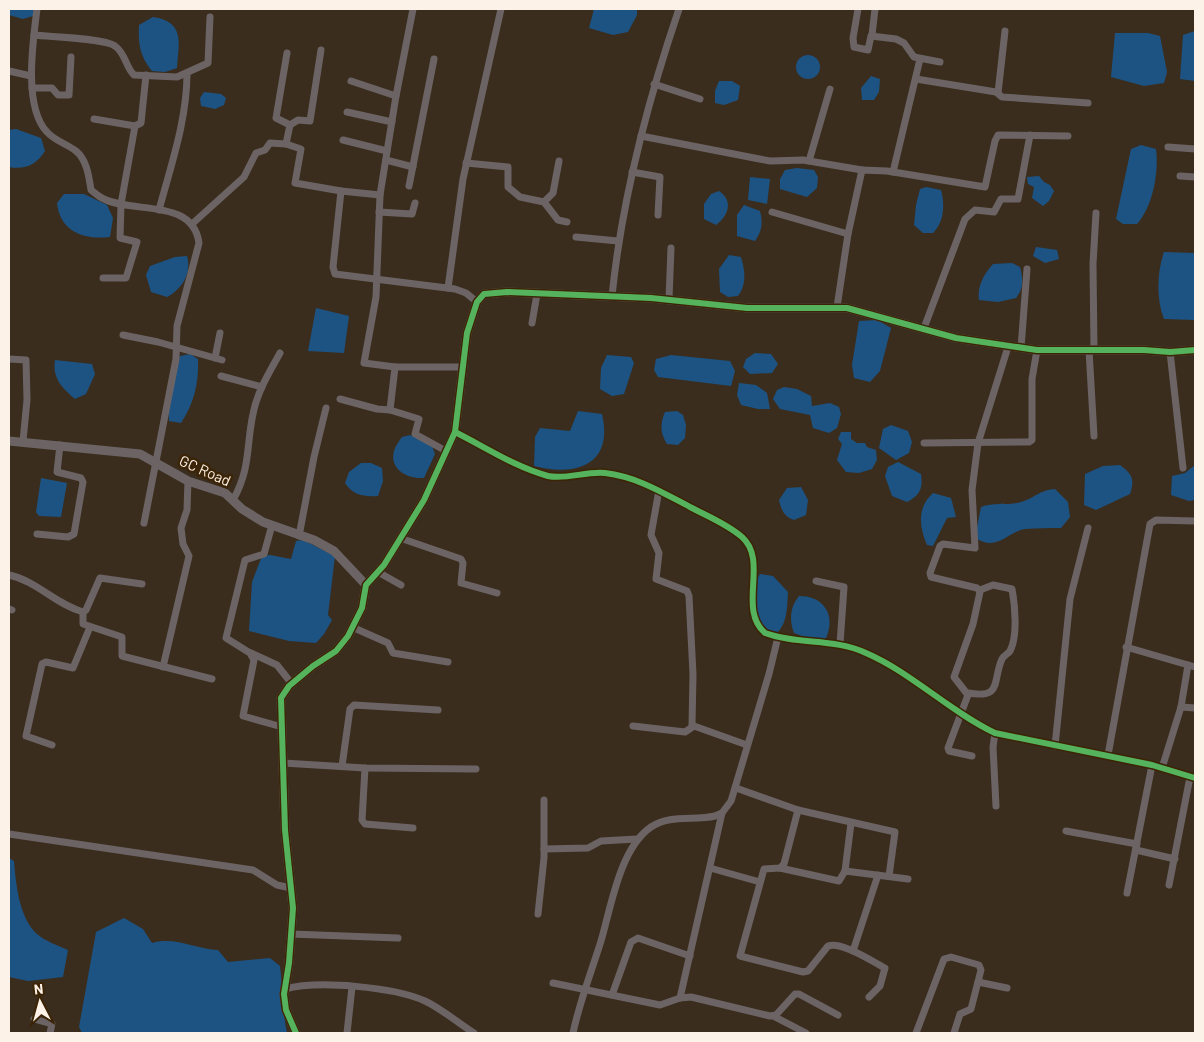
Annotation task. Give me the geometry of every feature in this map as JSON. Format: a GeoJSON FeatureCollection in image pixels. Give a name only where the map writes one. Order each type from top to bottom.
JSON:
{"type":"FeatureCollection","features":[{"type":"Feature","properties":{"kind":"street"},"geometry":{"type":"LineString","coordinates":[[37,9],[31,76],[34,106],[46,132],[77,152],[85,163],[91,190],[104,199],[184,217],[197,229],[199,243],[177,326],[176,359],[144,523]]}},
{"type":"Feature","properties":{"kind":"street"},"geometry":{"type":"LineString","coordinates":[[412,9],[380,195],[376,297],[364,363],[395,367],[463,367]]}},
{"type":"Feature","properties":{"kind":"street"},"geometry":{"type":"LineString","coordinates":[[448,288],[466,163],[501,9]]}},
{"type":"Feature","properties":{"kind":"street"},"geometry":{"type":"LineString","coordinates":[[612,296],[618,240],[632,172],[654,84],[679,9]]}},
{"type":"Feature","properties":{"kind":"street"},"geometry":{"type":"LineString","coordinates":[[858,9],[853,45],[858,49],[868,50],[875,9]]}},
{"type":"Feature","properties":{"kind":"street"},"geometry":{"type":"LineString","coordinates":[[34,35],[114,46],[126,57],[128,69],[134,75],[177,77],[208,63],[210,17]]}},
{"type":"Feature","properties":{"kind":"street"},"geometry":{"type":"LineString","coordinates":[[998,93],[1005,31]]}},
{"type":"Feature","properties":{"kind":"street"},"geometry":{"type":"LineString","coordinates":[[872,35],[902,41],[912,56],[940,62]]}},
{"type":"Feature","properties":{"kind":"street"},"geometry":{"type":"LineString","coordinates":[[286,144],[290,125],[298,120],[310,121],[321,50]]}},
{"type":"Feature","properties":{"kind":"street"},"geometry":{"type":"LineString","coordinates":[[287,53],[276,118],[290,125]]}},
{"type":"Feature","properties":{"kind":"street"},"geometry":{"type":"LineString","coordinates":[[32,88],[52,88],[58,95],[69,95],[71,57]]}},
{"type":"Feature","properties":{"kind":"street"},"geometry":{"type":"LineString","coordinates":[[408,186],[414,167],[434,58]]}},
{"type":"Feature","properties":{"kind":"street"},"geometry":{"type":"LineString","coordinates":[[893,172],[920,59]]}},
{"type":"Feature","properties":{"kind":"street"},"geometry":{"type":"LineString","coordinates":[[9,72],[31,76]]}},
{"type":"Feature","properties":{"kind":"street"},"geometry":{"type":"LineString","coordinates":[[159,210],[181,127],[187,97],[187,73]]}},
{"type":"Feature","properties":{"kind":"street"},"geometry":{"type":"LineString","coordinates":[[94,119],[135,126],[141,123],[146,75]]}},
{"type":"Feature","properties":{"kind":"street"},"geometry":{"type":"LineString","coordinates":[[916,79],[998,93],[1001,97],[1088,103]]}},
{"type":"Feature","properties":{"kind":"street"},"geometry":{"type":"LineString","coordinates":[[351,81],[396,96]]}},
{"type":"Feature","properties":{"kind":"street"},"geometry":{"type":"LineString","coordinates":[[654,84],[700,99]]}},
{"type":"Feature","properties":{"kind":"street"},"geometry":{"type":"LineString","coordinates":[[809,161],[830,89]]}},
{"type":"Feature","properties":{"kind":"street"},"geometry":{"type":"LineString","coordinates":[[347,112],[392,122]]}},
{"type":"Feature","properties":{"kind":"street"},"geometry":{"type":"LineString","coordinates":[[103,278],[126,278],[137,242],[120,238],[120,204],[135,126]]}},
{"type":"Feature","properties":{"kind":"street"},"geometry":{"type":"LineString","coordinates":[[641,136],[770,161],[809,161],[862,170],[893,172],[985,188],[996,138],[1002,134],[1068,136]]}},
{"type":"Feature","properties":{"kind":"street"},"geometry":{"type":"LineString","coordinates":[[924,328],[950,254],[968,215],[975,210],[992,212],[996,210],[1001,199],[1018,199],[1030,135]]}},
{"type":"Feature","properties":{"kind":"street"},"geometry":{"type":"LineString","coordinates":[[343,140],[387,151]]}},
{"type":"Feature","properties":{"kind":"street"},"geometry":{"type":"LineString","coordinates":[[192,224],[244,177],[256,153],[265,150],[270,143],[286,144],[301,149],[295,183],[380,195]]}},
{"type":"Feature","properties":{"kind":"street"},"geometry":{"type":"LineString","coordinates":[[1168,146],[1195,149]]}},
{"type":"Feature","properties":{"kind":"street"},"geometry":{"type":"LineString","coordinates":[[386,160],[414,167]]}},
{"type":"Feature","properties":{"kind":"street"},"geometry":{"type":"LineString","coordinates":[[544,202],[552,193],[559,161]]}},
{"type":"Feature","properties":{"kind":"street"},"geometry":{"type":"LineString","coordinates":[[466,163],[508,167],[508,187],[520,197],[544,202],[558,220],[566,222]]}},
{"type":"Feature","properties":{"kind":"street"},"geometry":{"type":"LineString","coordinates":[[837,307],[848,234],[862,170]]}},
{"type":"Feature","properties":{"kind":"street"},"geometry":{"type":"LineString","coordinates":[[632,172],[660,177],[658,215]]}},
{"type":"Feature","properties":{"kind":"street"},"geometry":{"type":"LineString","coordinates":[[1180,176],[1195,178]]}},
{"type":"Feature","properties":{"kind":"street"},"geometry":{"type":"LineString","coordinates":[[341,191],[333,267],[335,274],[448,288],[466,293],[477,302]]}},
{"type":"Feature","properties":{"kind":"street"},"geometry":{"type":"LineString","coordinates":[[380,212],[412,214],[414,203]]}},
{"type":"Feature","properties":{"kind":"street"},"geometry":{"type":"LineString","coordinates":[[772,212],[848,234]]}},
{"type":"Feature","properties":{"kind":"street"},"geometry":{"type":"LineString","coordinates":[[1094,436],[1092,350],[1093,264],[1096,213]]}},
{"type":"Feature","properties":{"kind":"street"},"geometry":{"type":"LineString","coordinates":[[576,237],[618,240]]}},
{"type":"Feature","properties":{"kind":"street"},"geometry":{"type":"LineString","coordinates":[[669,299],[671,248]]}},
{"type":"Feature","properties":{"kind":"street"},"geometry":{"type":"LineString","coordinates":[[1021,348],[1027,269]]}},
{"type":"Feature","properties":{"kind":"street"},"geometry":{"type":"LineString","coordinates":[[296,1033],[286,1010],[285,989],[293,908],[285,830],[281,698],[292,684],[313,666],[336,651],[362,608],[366,584],[378,572],[424,500],[455,432],[467,333],[477,302],[484,294],[494,292],[669,299],[746,308],[837,307],[859,310],[956,338],[1008,347],[1037,350],[1170,352],[1195,350]]}},
{"type":"Feature","properties":{"kind":"street"},"geometry":{"type":"LineString","coordinates":[[532,322],[536,294]]}},
{"type":"Feature","properties":{"kind":"street"},"geometry":{"type":"LineString","coordinates":[[123,335],[219,359],[220,333]]}},
{"type":"Feature","properties":{"kind":"street"},"geometry":{"type":"LineString","coordinates":[[980,590],[980,601],[954,677],[955,681],[968,693],[987,694],[994,687],[1002,659],[1010,651],[1015,629],[1012,589],[993,585],[980,590],[931,577],[930,574],[940,546],[943,544],[975,548],[972,490],[978,443],[1008,347]]}},
{"type":"Feature","properties":{"kind":"street"},"geometry":{"type":"LineString","coordinates":[[924,443],[1030,442],[1032,440],[1032,379],[1037,350]]}},
{"type":"Feature","properties":{"kind":"street"},"geometry":{"type":"LineString","coordinates":[[1170,352],[1183,468]]}},
{"type":"Feature","properties":{"kind":"street"},"geometry":{"type":"LineString","coordinates":[[233,500],[248,460],[253,414],[262,387],[280,354]]}},
{"type":"Feature","properties":{"kind":"street"},"geometry":{"type":"LineString","coordinates":[[9,359],[26,360],[27,400],[23,441]]}},
{"type":"Feature","properties":{"kind":"street"},"geometry":{"type":"LineString","coordinates":[[390,410],[395,367]]}},
{"type":"Feature","properties":{"kind":"street"},"geometry":{"type":"LineString","coordinates":[[220,376],[262,387]]}},
{"type":"Feature","properties":{"kind":"street"},"geometry":{"type":"LineString","coordinates":[[340,399],[377,409],[390,410],[419,419],[415,434],[446,451]]}},
{"type":"Feature","properties":{"kind":"street"},"geometry":{"type":"LineString","coordinates":[[299,536],[314,457],[326,408]]}},
{"type":"Feature","properties":{"kind":"street"},"geometry":{"type":"LineString","coordinates":[[455,432],[526,468],[550,476],[587,472],[605,473],[636,479],[728,526],[744,539],[753,563],[755,617],[763,631],[778,637],[840,644],[877,658],[960,713],[995,733],[1108,755],[1152,765],[1193,778],[1169,886]]}},
{"type":"Feature","properties":{"kind":"street","name":"GC Road"},"geometry":{"type":"LineString","coordinates":[[9,441],[140,454],[188,481],[225,493],[242,509],[272,525],[314,540],[334,550],[366,584]]}},
{"type":"Feature","properties":{"kind":"street"},"geometry":{"type":"LineString","coordinates":[[36,534],[68,537],[74,534],[83,482],[81,478],[57,472],[60,445]]}},
{"type":"Feature","properties":{"kind":"street"},"geometry":{"type":"LineString","coordinates":[[163,667],[189,556],[183,544],[181,528],[186,510],[188,481]]}},
{"type":"Feature","properties":{"kind":"street"},"geometry":{"type":"LineString","coordinates":[[633,726],[685,732],[692,726],[693,674],[689,596],[687,591],[656,579],[659,553],[651,535],[660,490]]}},
{"type":"Feature","properties":{"kind":"street"},"geometry":{"type":"LineString","coordinates":[[1108,755],[1126,647],[1150,524],[1156,520],[1195,521]]}},
{"type":"Feature","properties":{"kind":"street"},"geometry":{"type":"LineString","coordinates":[[272,525],[264,554],[245,560],[226,638],[250,654],[277,665],[292,684]]}},
{"type":"Feature","properties":{"kind":"street"},"geometry":{"type":"LineString","coordinates":[[1055,746],[1070,599],[1088,528]]}},
{"type":"Feature","properties":{"kind":"street"},"geometry":{"type":"LineString","coordinates":[[400,538],[461,559],[463,564],[462,583],[497,593]]}},
{"type":"Feature","properties":{"kind":"street"},"geometry":{"type":"LineString","coordinates":[[378,572],[401,585]]}},
{"type":"Feature","properties":{"kind":"street"},"geometry":{"type":"LineString","coordinates":[[9,575],[33,583],[51,597],[83,612]]}},
{"type":"Feature","properties":{"kind":"street"},"geometry":{"type":"LineString","coordinates":[[142,584],[100,578],[86,610],[83,612],[81,621],[90,627],[122,637],[122,656],[212,679]]}},
{"type":"Feature","properties":{"kind":"street"},"geometry":{"type":"LineString","coordinates":[[816,581],[844,587],[840,644]]}},
{"type":"Feature","properties":{"kind":"street"},"geometry":{"type":"LineString","coordinates":[[52,745],[26,736],[42,664],[46,662],[73,668],[90,627]]}},
{"type":"Feature","properties":{"kind":"street"},"geometry":{"type":"LineString","coordinates":[[352,627],[388,643],[392,653],[448,662]]}},
{"type":"Feature","properties":{"kind":"street"},"geometry":{"type":"LineString","coordinates":[[680,998],[722,813],[736,788],[778,637]]}},
{"type":"Feature","properties":{"kind":"street"},"geometry":{"type":"LineString","coordinates":[[1126,647],[1192,666],[1162,768]]}},
{"type":"Feature","properties":{"kind":"street"},"geometry":{"type":"LineString","coordinates":[[250,654],[254,660],[243,716],[282,726]]}},
{"type":"Feature","properties":{"kind":"street"},"geometry":{"type":"LineString","coordinates":[[968,693],[948,750],[972,756]]}},
{"type":"Feature","properties":{"kind":"street"},"geometry":{"type":"LineString","coordinates":[[342,766],[350,709],[354,704],[438,710]]}},
{"type":"Feature","properties":{"kind":"street"},"geometry":{"type":"LineString","coordinates":[[1181,707],[1195,708]]}},
{"type":"Feature","properties":{"kind":"street"},"geometry":{"type":"LineString","coordinates":[[692,726],[747,745]]}},
{"type":"Feature","properties":{"kind":"street"},"geometry":{"type":"LineString","coordinates":[[995,733],[993,748],[996,806]]}},
{"type":"Feature","properties":{"kind":"street"},"geometry":{"type":"LineString","coordinates":[[283,763],[365,768],[476,769]]}},
{"type":"Feature","properties":{"kind":"street"},"geometry":{"type":"LineString","coordinates":[[1127,893],[1152,765]]}},
{"type":"Feature","properties":{"kind":"street"},"geometry":{"type":"LineString","coordinates":[[365,768],[362,820],[365,824],[413,828]]}},
{"type":"Feature","properties":{"kind":"street"},"geometry":{"type":"LineString","coordinates":[[736,788],[798,810],[896,833],[889,876]]}},
{"type":"Feature","properties":{"kind":"street"},"geometry":{"type":"LineString","coordinates":[[538,914],[544,849],[544,800]]}},
{"type":"Feature","properties":{"kind":"street"},"geometry":{"type":"LineString","coordinates":[[780,868],[784,864],[798,810]]}},
{"type":"Feature","properties":{"kind":"street"},"geometry":{"type":"LineString","coordinates":[[573,1033],[584,989],[618,882],[637,839],[652,827],[666,821],[684,818],[708,818],[722,813]]}},
{"type":"Feature","properties":{"kind":"street"},"geometry":{"type":"LineString","coordinates":[[850,823],[845,871],[839,881],[780,868],[766,867],[760,882],[740,956],[803,972],[808,971],[830,945],[853,951],[885,969],[880,986],[869,997]]}},
{"type":"Feature","properties":{"kind":"street"},"geometry":{"type":"LineString","coordinates":[[1066,831],[1137,847],[1174,859]]}},
{"type":"Feature","properties":{"kind":"street"},"geometry":{"type":"LineString","coordinates":[[9,834],[253,870],[278,885],[291,888]]}},
{"type":"Feature","properties":{"kind":"street"},"geometry":{"type":"LineString","coordinates":[[544,849],[588,848],[601,841],[637,839]]}},
{"type":"Feature","properties":{"kind":"street"},"geometry":{"type":"LineString","coordinates":[[710,868],[760,882]]}},
{"type":"Feature","properties":{"kind":"street"},"geometry":{"type":"LineString","coordinates":[[845,871],[908,878]]}},
{"type":"Feature","properties":{"kind":"street"},"geometry":{"type":"LineString","coordinates":[[853,951],[878,875]]}},
{"type":"Feature","properties":{"kind":"street"},"geometry":{"type":"LineString","coordinates":[[291,934],[398,938]]}},
{"type":"Feature","properties":{"kind":"street"},"geometry":{"type":"LineString","coordinates":[[612,995],[631,942],[638,938],[690,956]]}},
{"type":"Feature","properties":{"kind":"street"},"geometry":{"type":"LineString","coordinates":[[916,1033],[944,959],[951,957],[980,964],[981,970],[971,1009],[960,1014],[954,1033]]}},
{"type":"Feature","properties":{"kind":"street"},"geometry":{"type":"LineString","coordinates":[[978,982],[1007,988]]}},
{"type":"Feature","properties":{"kind":"street"},"geometry":{"type":"LineString","coordinates":[[553,983],[663,1006],[680,998],[691,997],[773,1016],[806,1033]]}},
{"type":"Feature","properties":{"kind":"street"},"geometry":{"type":"LineString","coordinates":[[285,989],[298,985],[352,987],[406,994],[428,1002],[474,1033]]}},
{"type":"Feature","properties":{"kind":"street"},"geometry":{"type":"LineString","coordinates":[[347,1033],[352,987]]}},
{"type":"Feature","properties":{"kind":"street"},"geometry":{"type":"LineString","coordinates":[[773,1016],[797,994],[838,1015]]}},
{"type":"Feature","properties":{"kind":"street"},"geometry":{"type":"LineString","coordinates":[[34,1019],[51,1022],[50,1033]]}},
{"type":"Feature","properties":{"kind":"water"},"geometry":{"type":"Polygon","coordinates":[[[9,9],[34,9],[33,16],[23,19],[9,15],[9,9]]]}},
{"type":"Feature","properties":{"kind":"water"},"geometry":{"type":"Polygon","coordinates":[[[594,9],[637,9],[637,15],[628,32],[613,35],[589,28],[594,9]]]}},
{"type":"Feature","properties":{"kind":"water"},"geometry":{"type":"Polygon","coordinates":[[[153,17],[171,23],[175,28],[179,42],[177,68],[165,72],[152,71],[142,55],[139,25],[153,17]]]}},
{"type":"Feature","properties":{"kind":"water"},"geometry":{"type":"Polygon","coordinates":[[[1195,31],[1195,81],[1180,79],[1183,35],[1195,31]]]}},
{"type":"Feature","properties":{"kind":"water"},"geometry":{"type":"Polygon","coordinates":[[[1115,33],[1148,33],[1160,36],[1167,72],[1164,83],[1144,86],[1111,77],[1115,33]]]}},
{"type":"Feature","properties":{"kind":"water"},"geometry":{"type":"Polygon","coordinates":[[[808,55],[813,56],[819,62],[819,72],[813,78],[808,79],[803,78],[797,72],[796,67],[797,62],[803,56],[808,55]]]}},
{"type":"Feature","properties":{"kind":"water"},"geometry":{"type":"Polygon","coordinates":[[[871,76],[880,79],[879,92],[874,100],[862,100],[861,88],[871,76]]]}},
{"type":"Feature","properties":{"kind":"water"},"geometry":{"type":"Polygon","coordinates":[[[719,81],[732,81],[740,86],[738,100],[724,105],[715,103],[715,91],[719,81]]]}},
{"type":"Feature","properties":{"kind":"water"},"geometry":{"type":"Polygon","coordinates":[[[204,92],[221,94],[226,98],[224,105],[215,109],[201,106],[200,98],[204,92]]]}},
{"type":"Feature","properties":{"kind":"water"},"geometry":{"type":"Polygon","coordinates":[[[16,129],[41,138],[45,151],[34,163],[20,168],[9,167],[9,130],[16,129]]]}},
{"type":"Feature","properties":{"kind":"water"},"geometry":{"type":"Polygon","coordinates":[[[1141,145],[1156,149],[1157,168],[1154,188],[1143,217],[1137,224],[1123,224],[1116,219],[1131,149],[1141,145]]]}},
{"type":"Feature","properties":{"kind":"water"},"geometry":{"type":"Polygon","coordinates":[[[797,168],[814,170],[818,177],[817,188],[807,197],[780,189],[780,179],[785,170],[797,168]]]}},
{"type":"Feature","properties":{"kind":"water"},"geometry":{"type":"Polygon","coordinates":[[[1039,176],[1054,191],[1049,201],[1043,206],[1032,198],[1034,187],[1028,184],[1027,177],[1039,176]]]}},
{"type":"Feature","properties":{"kind":"water"},"geometry":{"type":"Polygon","coordinates":[[[750,177],[770,179],[767,204],[748,200],[750,177]]]}},
{"type":"Feature","properties":{"kind":"water"},"geometry":{"type":"Polygon","coordinates":[[[926,187],[941,190],[942,196],[941,219],[933,233],[923,233],[914,225],[920,189],[926,187]]]}},
{"type":"Feature","properties":{"kind":"water"},"geometry":{"type":"Polygon","coordinates":[[[719,191],[727,199],[728,208],[724,217],[716,225],[704,219],[704,204],[711,194],[719,191]]]}},
{"type":"Feature","properties":{"kind":"water"},"geometry":{"type":"Polygon","coordinates":[[[64,194],[84,194],[107,205],[113,218],[110,237],[91,237],[75,232],[68,227],[59,213],[57,203],[64,194]]]}},
{"type":"Feature","properties":{"kind":"water"},"geometry":{"type":"Polygon","coordinates":[[[744,205],[760,211],[761,227],[755,241],[737,236],[737,215],[744,205]]]}},
{"type":"Feature","properties":{"kind":"water"},"geometry":{"type":"Polygon","coordinates":[[[1036,247],[1057,250],[1059,259],[1045,263],[1033,256],[1036,247]]]}},
{"type":"Feature","properties":{"kind":"water"},"geometry":{"type":"Polygon","coordinates":[[[1164,252],[1195,253],[1195,320],[1164,319],[1161,311],[1158,286],[1164,252]]]}},
{"type":"Feature","properties":{"kind":"water"},"geometry":{"type":"Polygon","coordinates":[[[729,255],[741,257],[744,277],[743,287],[738,296],[728,297],[720,292],[719,269],[729,255]]]}},
{"type":"Feature","properties":{"kind":"water"},"geometry":{"type":"Polygon","coordinates":[[[187,256],[187,274],[177,290],[167,297],[151,292],[146,275],[150,266],[175,257],[187,256]]]}},
{"type":"Feature","properties":{"kind":"water"},"geometry":{"type":"Polygon","coordinates":[[[1012,263],[1020,267],[1022,276],[1022,287],[1016,298],[998,302],[979,300],[982,280],[993,264],[1012,263]]]}},
{"type":"Feature","properties":{"kind":"water"},"geometry":{"type":"Polygon","coordinates":[[[316,308],[349,316],[344,353],[308,351],[316,308]]]}},
{"type":"Feature","properties":{"kind":"water"},"geometry":{"type":"Polygon","coordinates":[[[877,320],[891,328],[880,371],[870,382],[854,378],[852,365],[859,321],[877,320]]]}},
{"type":"Feature","properties":{"kind":"water"},"geometry":{"type":"Polygon","coordinates":[[[755,353],[771,354],[778,364],[772,373],[750,374],[743,367],[746,359],[755,353]]]}},
{"type":"Feature","properties":{"kind":"water"},"geometry":{"type":"Polygon","coordinates":[[[190,354],[198,359],[198,376],[192,400],[181,423],[169,421],[168,403],[180,356],[190,354]]]}},
{"type":"Feature","properties":{"kind":"water"},"geometry":{"type":"Polygon","coordinates":[[[607,355],[631,357],[634,363],[624,394],[612,396],[600,389],[601,368],[607,355]]]}},
{"type":"Feature","properties":{"kind":"water"},"geometry":{"type":"Polygon","coordinates":[[[671,355],[730,361],[735,371],[731,386],[658,377],[654,370],[656,359],[671,355]]]}},
{"type":"Feature","properties":{"kind":"water"},"geometry":{"type":"Polygon","coordinates":[[[55,360],[92,364],[95,374],[86,394],[75,399],[66,391],[59,382],[55,372],[55,360]]]}},
{"type":"Feature","properties":{"kind":"water"},"geometry":{"type":"Polygon","coordinates":[[[739,383],[756,385],[767,393],[770,409],[758,409],[741,405],[737,395],[739,383]]]}},
{"type":"Feature","properties":{"kind":"water"},"geometry":{"type":"Polygon","coordinates":[[[784,387],[797,389],[811,396],[812,406],[830,403],[839,407],[841,414],[837,428],[829,433],[813,428],[810,415],[780,409],[773,399],[777,390],[784,387]]]}},
{"type":"Feature","properties":{"kind":"water"},"geometry":{"type":"Polygon","coordinates":[[[578,411],[602,414],[604,431],[602,445],[597,456],[577,468],[564,470],[534,466],[535,437],[540,428],[570,431],[578,411]]]}},
{"type":"Feature","properties":{"kind":"water"},"geometry":{"type":"Polygon","coordinates":[[[677,411],[683,415],[686,425],[685,438],[678,445],[667,444],[662,432],[663,416],[665,412],[677,411]]]}},
{"type":"Feature","properties":{"kind":"water"},"geometry":{"type":"Polygon","coordinates":[[[891,425],[908,431],[912,442],[909,453],[896,460],[879,448],[883,429],[891,425]]]}},
{"type":"Feature","properties":{"kind":"water"},"geometry":{"type":"Polygon","coordinates":[[[841,432],[851,432],[851,439],[857,443],[865,443],[867,447],[876,450],[877,460],[872,469],[859,473],[846,472],[837,460],[842,444],[838,439],[841,432]]]}},
{"type":"Feature","properties":{"kind":"water"},"geometry":{"type":"Polygon","coordinates":[[[410,435],[432,446],[435,454],[424,478],[406,475],[394,463],[393,458],[396,446],[402,437],[410,435]]]}},
{"type":"Feature","properties":{"kind":"water"},"geometry":{"type":"Polygon","coordinates":[[[898,462],[921,474],[920,491],[907,502],[892,496],[885,476],[888,467],[898,462]]]}},
{"type":"Feature","properties":{"kind":"water"},"geometry":{"type":"Polygon","coordinates":[[[361,463],[371,463],[382,468],[383,481],[378,496],[359,494],[351,490],[345,483],[349,472],[361,463]]]}},
{"type":"Feature","properties":{"kind":"water"},"geometry":{"type":"Polygon","coordinates":[[[1120,465],[1131,477],[1130,494],[1096,510],[1084,505],[1085,474],[1103,466],[1120,465]]]}},
{"type":"Feature","properties":{"kind":"water"},"geometry":{"type":"Polygon","coordinates":[[[1195,465],[1195,500],[1189,501],[1171,495],[1172,476],[1185,473],[1195,465]]]}},
{"type":"Feature","properties":{"kind":"water"},"geometry":{"type":"Polygon","coordinates":[[[41,478],[67,483],[61,517],[39,516],[36,512],[41,478]]]}},
{"type":"Feature","properties":{"kind":"water"},"geometry":{"type":"Polygon","coordinates":[[[801,487],[808,500],[806,515],[794,520],[784,512],[779,500],[787,488],[801,487]]]}},
{"type":"Feature","properties":{"kind":"water"},"geometry":{"type":"Polygon","coordinates":[[[1055,489],[1068,502],[1070,517],[1061,528],[1025,529],[1002,540],[990,543],[975,538],[981,507],[1021,502],[1045,491],[1055,489]]]}},
{"type":"Feature","properties":{"kind":"water"},"geometry":{"type":"Polygon","coordinates":[[[933,493],[951,498],[956,517],[947,518],[933,546],[927,545],[922,531],[921,518],[924,504],[933,493]]]}},
{"type":"Feature","properties":{"kind":"water"},"geometry":{"type":"Polygon","coordinates":[[[303,540],[335,556],[328,615],[332,620],[324,634],[316,643],[289,641],[249,631],[252,582],[262,556],[270,555],[291,559],[296,541],[303,540]]]}},
{"type":"Feature","properties":{"kind":"water"},"geometry":{"type":"Polygon","coordinates":[[[760,574],[773,576],[788,592],[784,621],[782,627],[774,635],[763,630],[756,608],[754,594],[756,581],[760,574]]]}},
{"type":"Feature","properties":{"kind":"water"},"geometry":{"type":"Polygon","coordinates":[[[799,596],[815,599],[826,608],[830,622],[826,638],[810,639],[794,633],[791,614],[799,596]]]}},
{"type":"Feature","properties":{"kind":"water"},"geometry":{"type":"Polygon","coordinates":[[[9,858],[14,861],[22,910],[31,927],[44,939],[68,950],[63,977],[28,981],[9,977],[9,858]]]}},
{"type":"Feature","properties":{"kind":"water"},"geometry":{"type":"Polygon","coordinates":[[[124,918],[143,929],[152,943],[169,941],[218,950],[228,962],[270,958],[280,966],[287,1033],[82,1033],[79,1027],[96,932],[124,918]]]}},
{"type":"Feature","properties":{"kind":"cycle path"},"geometry":{"type":"LineString","coordinates":[[296,1033],[286,1010],[284,994],[289,963],[293,908],[285,830],[281,698],[289,686],[313,666],[336,651],[348,636],[362,608],[366,585],[384,565],[424,500],[455,432],[467,333],[477,302],[484,294],[507,292],[651,298],[747,308],[847,308],[956,338],[1037,350],[1144,350],[1170,352],[1195,350]]}},
{"type":"Feature","properties":{"kind":"cycle path"},"geometry":{"type":"LineString","coordinates":[[455,432],[512,462],[548,476],[562,477],[605,473],[628,478],[660,491],[730,528],[742,537],[750,547],[754,572],[753,611],[757,623],[765,633],[790,639],[841,645],[866,653],[883,661],[962,714],[995,733],[1152,765],[1195,778]]}}]}
